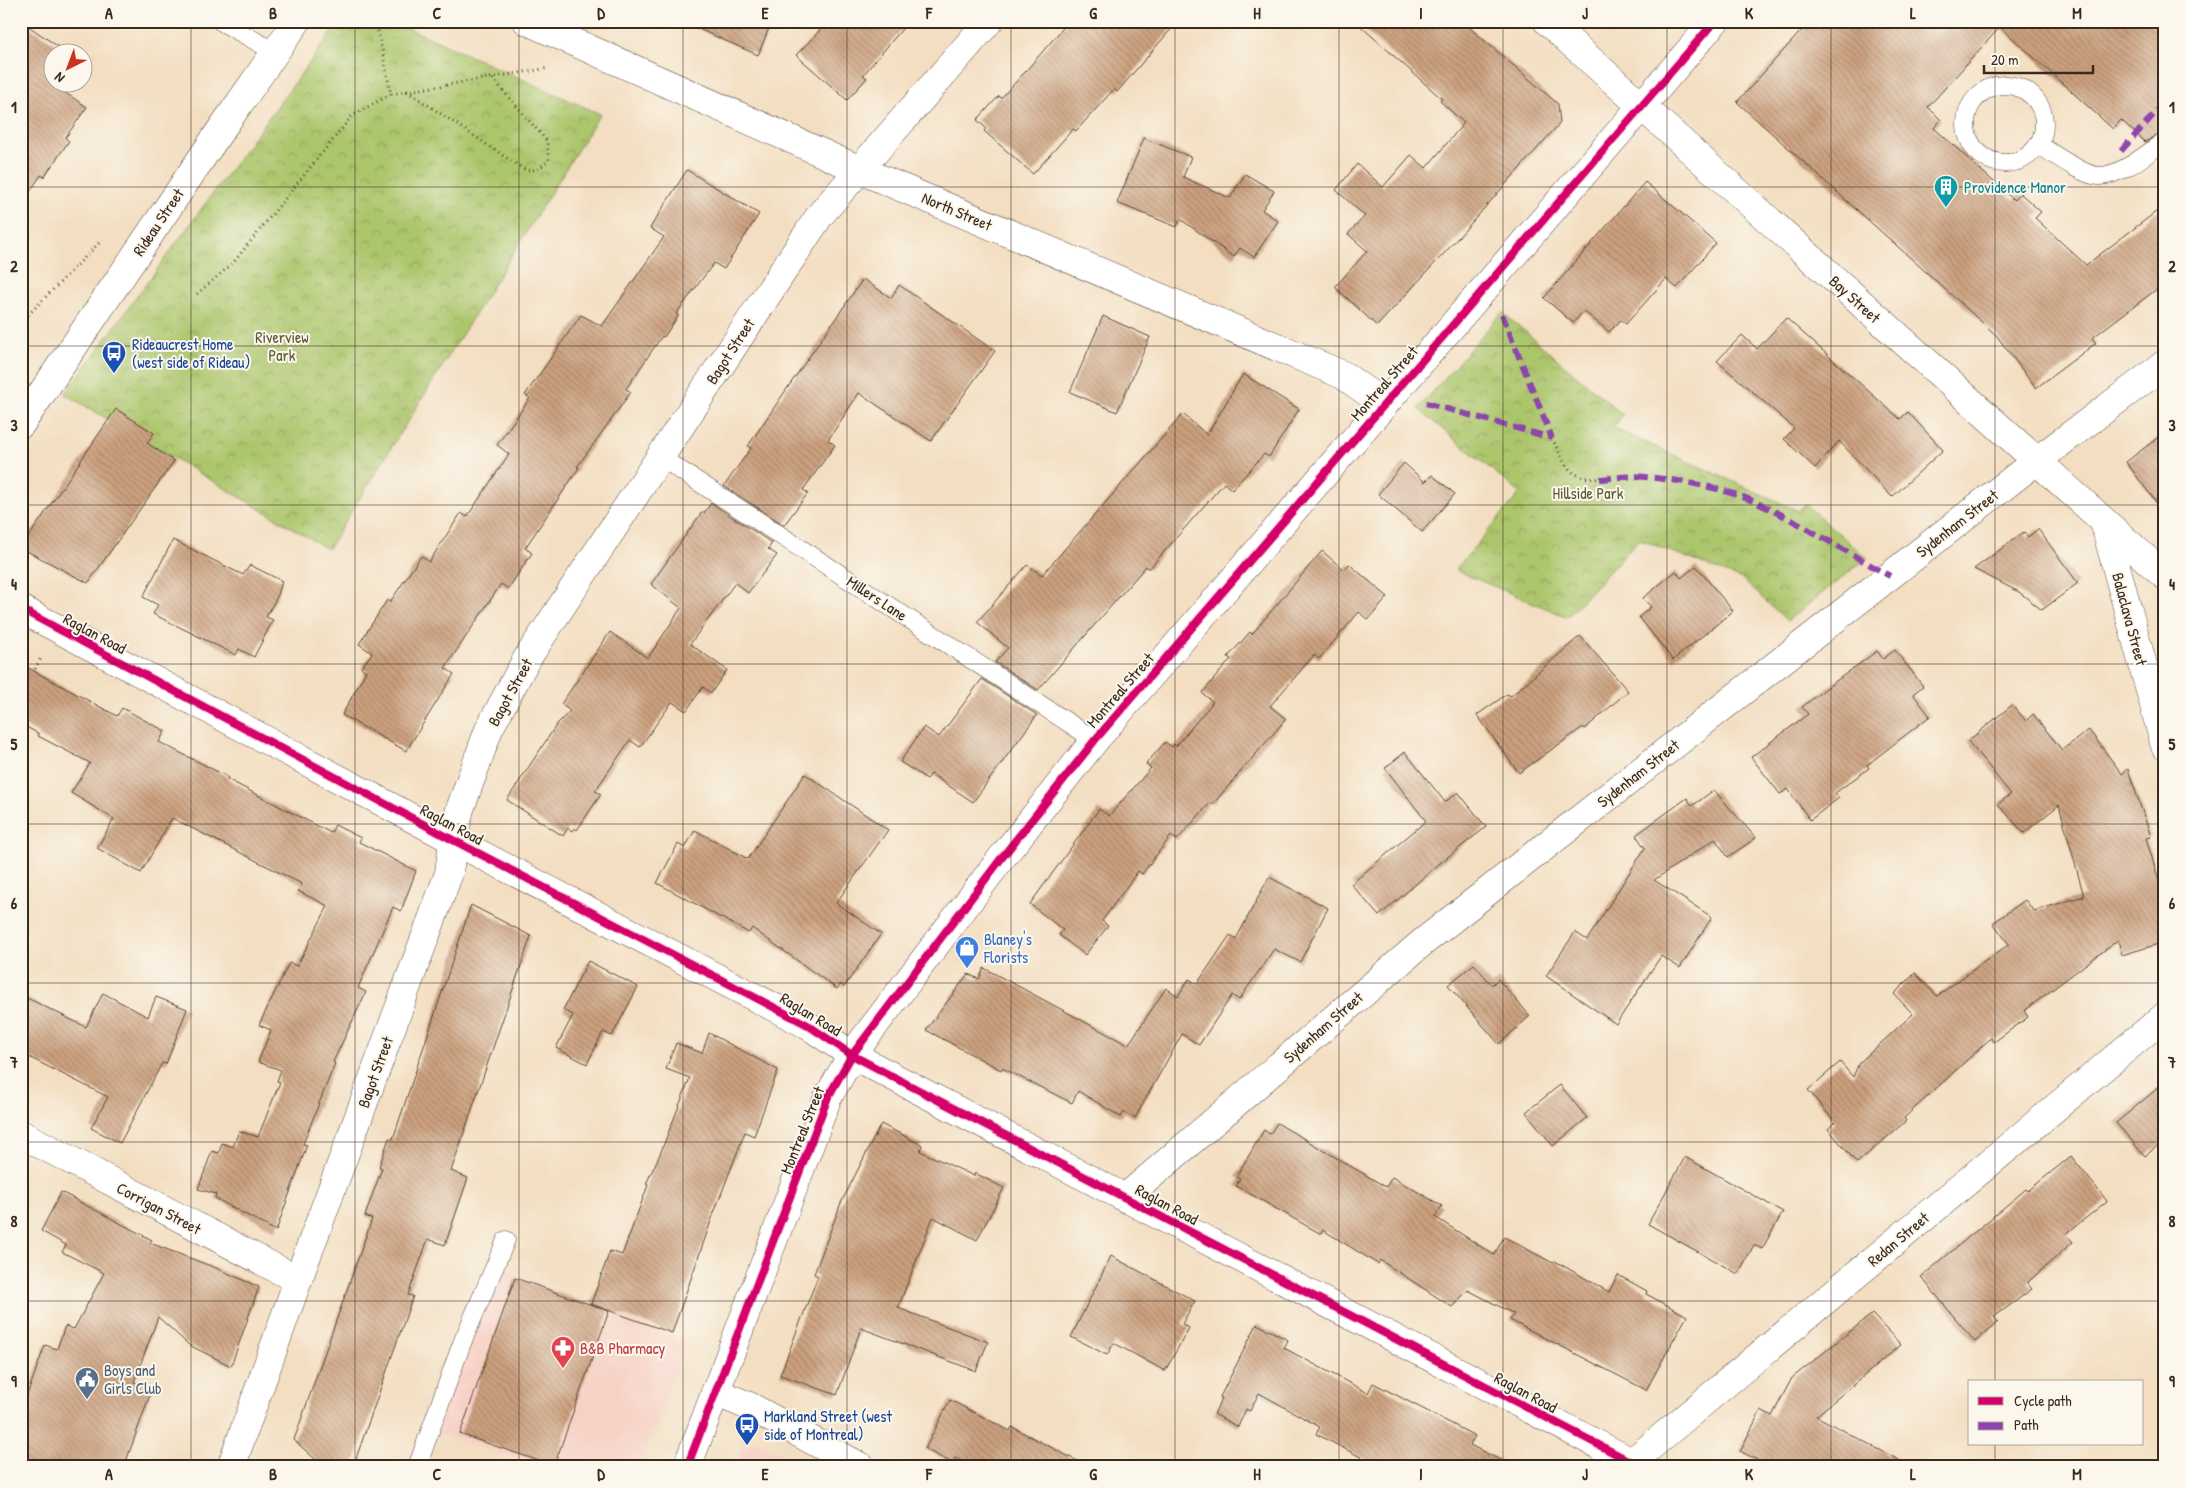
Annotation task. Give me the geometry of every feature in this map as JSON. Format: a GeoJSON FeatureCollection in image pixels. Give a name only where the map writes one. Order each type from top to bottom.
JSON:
{"type":"FeatureCollection","features":[{"type":"Feature","properties":{"kind":"street","name":"Rideau Street"},"geometry":{"type":"LineString","coordinates":[[21,424],[297,21]]}},
{"type":"Feature","properties":{"kind":"street","name":"North Street"},"geometry":{"type":"LineString","coordinates":[[527,21],[860,170],[1343,375],[1384,404]]}},
{"type":"Feature","properties":{"kind":"street","name":"Bagot Street"},"geometry":{"type":"LineString","coordinates":[[231,1467],[298,1280],[450,873],[453,840],[460,809],[489,729],[526,660],[820,215],[989,21]]}},
{"type":"Feature","properties":{"kind":"street","name":"Bay Street"},"geometry":{"type":"LineString","coordinates":[[1546,21],[2035,462],[2165,576]]}},
{"type":"Feature","properties":{"kind":"street","name":"Montreal Street"},"geometry":{"type":"LineString","coordinates":[[687,1467],[828,1097],[852,1055],[1000,860],[1095,740],[1643,107],[1715,21]]}},
{"type":"Feature","properties":{"kind":"street","name":"Sydenham Street"},"geometry":{"type":"LineString","coordinates":[[1125,1198],[1423,942],[2035,462],[2165,364]]}},
{"type":"Feature","properties":{"kind":"street","name":"Balaclava Street"},"geometry":{"type":"LineString","coordinates":[[2104,522],[2165,746]]}},
{"type":"Feature","properties":{"kind":"street","name":"Raglan Road"},"geometry":{"type":"LineString","coordinates":[[21,609],[453,840],[806,1024],[852,1055],[1636,1464]]}},
{"type":"Feature","properties":{"kind":"street","name":"Redan Street"},"geometry":{"type":"LineString","coordinates":[[1636,1464],[2165,1016]]}},
{"type":"Feature","properties":{"kind":"street","name":"Corrigan Street"},"geometry":{"type":"LineString","coordinates":[[21,1134],[298,1280]]}},
{"type":"Feature","properties":{"kind":"street"},"geometry":{"type":"LineString","coordinates":[[715,1392],[752,1407],[861,1467]]}},
{"type":"Feature","properties":{"kind":"lane"},"geometry":{"type":"LineString","coordinates":[[220,21],[275,52]]}},
{"type":"Feature","properties":{"kind":"lane"},"geometry":{"type":"LineString","coordinates":[[2013,85],[2024,90],[2034,98],[2041,108],[2044,120],[2043,133],[2038,144],[2030,154],[2019,160],[2007,163],[1994,161],[1982,155],[1972,146],[1967,134],[1966,120],[1969,107],[1977,96],[1988,88],[2013,85]]}},
{"type":"Feature","properties":{"kind":"lane"},"geometry":{"type":"LineString","coordinates":[[2038,144],[2076,168],[2100,176],[2126,168],[2165,141]]}},
{"type":"Feature","properties":{"kind":"lane","name":"Millers Lane"},"geometry":{"type":"LineString","coordinates":[[660,457],[1095,740]]}},
{"type":"Feature","properties":{"kind":"lane"},"geometry":{"type":"LineString","coordinates":[[417,1467],[462,1344],[506,1240]]}},
{"type":"Feature","properties":{"kind":"path"},"geometry":{"type":"LineString","coordinates":[[376,21],[391,94]]}},
{"type":"Feature","properties":{"kind":"path"},"geometry":{"type":"LineString","coordinates":[[197,294],[233,263],[352,116],[391,94],[490,76],[555,67]]}},
{"type":"Feature","properties":{"kind":"path"},"geometry":{"type":"LineString","coordinates":[[407,91],[524,170],[537,170],[549,160],[547,141],[490,76]]}},
{"type":"Feature","properties":{"kind":"path"},"geometry":{"type":"LineString","coordinates":[[21,322],[99,243]]}},
{"type":"Feature","properties":{"kind":"path"},"geometry":{"type":"LineString","coordinates":[[1552,438],[1570,471],[1576,476],[1600,479]]}},
{"type":"Feature","properties":{"kind":"path"},"geometry":{"type":"LineString","coordinates":[[35,669],[44,653]]}},
{"type":"Feature","properties":{"kind":"shaded area"},"geometry":{"type":"Polygon","coordinates":[[[494,1265],[686,1343],[640,1467],[542,1467],[436,1433],[494,1265]]]}},
{"type":"Feature","properties":{"kind":"shaded area"},"geometry":{"type":"Polygon","coordinates":[[[746,1437],[811,1467],[735,1467],[746,1437]]]}},
{"type":"Feature","properties":{"kind":"green space","name":"Riverview Park"},"geometry":{"type":"Polygon","coordinates":[[[340,21],[392,21],[600,114],[328,549],[65,394],[340,21]]]}},
{"type":"Feature","properties":{"kind":"green space","name":"Hillside Park"},"geometry":{"type":"Polygon","coordinates":[[[1502,312],[1623,415],[1613,428],[1799,511],[1805,504],[1867,558],[1787,621],[1742,579],[1639,539],[1567,617],[1455,570],[1520,493],[1418,409],[1502,312]]]}},
{"type":"Feature","properties":{"kind":"building"},"geometry":{"type":"Polygon","coordinates":[[[21,21],[51,42],[42,42],[42,92],[64,92],[87,107],[65,138],[69,141],[44,177],[41,175],[21,205],[21,21]]]}},
{"type":"Feature","properties":{"kind":"building"},"geometry":{"type":"Polygon","coordinates":[[[680,21],[772,21],[758,55],[680,21]]]}},
{"type":"Feature","properties":{"kind":"building"},"geometry":{"type":"Polygon","coordinates":[[[829,21],[909,21],[863,75],[867,78],[847,100],[796,55],[829,21]]]}},
{"type":"Feature","properties":{"kind":"building"},"geometry":{"type":"Polygon","coordinates":[[[1069,21],[1178,21],[1117,92],[1114,89],[1076,131],[1073,129],[1033,174],[984,131],[986,128],[977,120],[999,96],[1001,98],[1069,21]]]}},
{"type":"Feature","properties":{"kind":"building"},"geometry":{"type":"Polygon","coordinates":[[[1355,21],[1462,21],[1558,104],[1560,123],[1377,326],[1335,287],[1367,251],[1348,234],[1365,216],[1336,190],[1357,164],[1383,187],[1411,155],[1426,168],[1464,123],[1440,101],[1442,99],[1355,21]]]}},
{"type":"Feature","properties":{"kind":"building","name":"Providence Manor"},"geometry":{"type":"Polygon","coordinates":[[[1810,21],[2165,21],[2165,130],[2145,142],[2121,120],[2113,129],[2000,27],[1928,107],[1941,120],[1934,128],[2014,200],[2020,193],[2041,212],[2035,218],[2086,265],[2165,205],[2165,283],[2092,338],[2096,343],[2036,388],[1996,335],[1737,102],[1810,21]]]}},
{"type":"Feature","properties":{"kind":"building"},"geometry":{"type":"Polygon","coordinates":[[[1144,138],[1191,157],[1183,177],[1230,198],[1245,174],[1274,191],[1262,210],[1278,221],[1254,257],[1240,248],[1234,257],[1180,219],[1177,227],[1117,203],[1144,138]]]}},
{"type":"Feature","properties":{"kind":"building"},"geometry":{"type":"Polygon","coordinates":[[[687,170],[759,214],[724,269],[714,263],[676,314],[678,316],[664,337],[662,336],[626,389],[631,392],[577,467],[579,468],[525,548],[532,553],[508,589],[501,584],[445,668],[454,674],[406,751],[342,715],[366,671],[361,668],[372,653],[359,644],[387,600],[390,602],[421,556],[429,562],[461,513],[467,517],[509,454],[497,445],[530,398],[525,395],[581,315],[602,326],[664,237],[650,228],[687,170]]]}},
{"type":"Feature","properties":{"kind":"building"},"geometry":{"type":"Polygon","coordinates":[[[1645,182],[1716,243],[1677,288],[1666,279],[1626,324],[1621,320],[1609,332],[1584,311],[1573,323],[1544,298],[1645,182]]]}},
{"type":"Feature","properties":{"kind":"building"},"geometry":{"type":"Polygon","coordinates":[[[863,279],[891,298],[899,285],[995,351],[931,441],[859,393],[828,440],[835,445],[803,490],[808,493],[784,525],[724,486],[751,448],[748,446],[863,279]]]}},
{"type":"Feature","properties":{"kind":"building"},"geometry":{"type":"Polygon","coordinates":[[[1103,316],[1150,337],[1117,412],[1070,392],[1103,316]]]}},
{"type":"Feature","properties":{"kind":"building"},"geometry":{"type":"Polygon","coordinates":[[[1786,318],[1900,419],[1908,412],[1943,450],[1892,497],[1839,441],[1815,468],[1784,439],[1794,428],[1717,361],[1742,335],[1757,349],[1786,318]]]}},
{"type":"Feature","properties":{"kind":"building"},"geometry":{"type":"Polygon","coordinates":[[[1243,374],[1299,409],[1269,457],[1264,454],[1232,490],[1224,483],[1149,569],[1146,566],[1038,690],[995,662],[1008,648],[977,622],[1027,565],[1042,575],[1183,414],[1207,435],[1243,374]]]}},
{"type":"Feature","properties":{"kind":"building"},"geometry":{"type":"Polygon","coordinates":[[[116,409],[154,433],[147,443],[174,461],[88,583],[21,548],[116,409]]]}},
{"type":"Feature","properties":{"kind":"building"},"geometry":{"type":"Polygon","coordinates":[[[2165,432],[2165,514],[2126,462],[2165,432]]]}},
{"type":"Feature","properties":{"kind":"building"},"geometry":{"type":"Polygon","coordinates":[[[1404,463],[1425,482],[1432,475],[1455,494],[1422,532],[1378,494],[1404,463]]]}},
{"type":"Feature","properties":{"kind":"building"},"geometry":{"type":"Polygon","coordinates":[[[711,503],[772,543],[768,549],[777,555],[748,593],[735,583],[690,644],[727,670],[711,693],[703,687],[686,711],[672,702],[640,747],[630,740],[595,791],[601,794],[577,830],[574,828],[572,831],[568,828],[563,836],[507,800],[557,724],[570,711],[561,704],[610,632],[648,658],[681,608],[651,584],[702,512],[704,513],[711,503]]]}},
{"type":"Feature","properties":{"kind":"building"},"geometry":{"type":"Polygon","coordinates":[[[2038,529],[2078,583],[2042,610],[2019,592],[1974,569],[2024,532],[2028,537],[2038,529]]]}},
{"type":"Feature","properties":{"kind":"building"},"geometry":{"type":"Polygon","coordinates":[[[173,540],[243,575],[250,565],[282,581],[278,595],[266,617],[273,620],[254,657],[239,649],[236,655],[153,614],[158,605],[143,597],[173,540]]]}},
{"type":"Feature","properties":{"kind":"building"},"geometry":{"type":"Polygon","coordinates":[[[1322,551],[1344,570],[1349,564],[1388,597],[1368,620],[1359,612],[1319,659],[1314,655],[1270,706],[1286,719],[1213,804],[1211,802],[1177,840],[1171,836],[1142,874],[1138,871],[1102,921],[1108,926],[1085,955],[1059,935],[1063,930],[1030,904],[1099,809],[1109,816],[1151,768],[1146,764],[1165,742],[1172,747],[1174,744],[1176,746],[1213,702],[1202,693],[1231,659],[1228,657],[1250,632],[1252,634],[1322,551]]]}},
{"type":"Feature","properties":{"kind":"building"},"geometry":{"type":"Polygon","coordinates":[[[1696,566],[1733,611],[1673,660],[1639,617],[1651,607],[1643,598],[1676,571],[1681,578],[1696,566]]]}},
{"type":"Feature","properties":{"kind":"building"},"geometry":{"type":"Polygon","coordinates":[[[1580,636],[1628,691],[1585,729],[1583,727],[1519,773],[1477,715],[1507,694],[1511,696],[1580,636]]]}},
{"type":"Feature","properties":{"kind":"building"},"geometry":{"type":"Polygon","coordinates":[[[1895,650],[1923,686],[1913,694],[1930,716],[1867,765],[1869,768],[1835,793],[1839,798],[1810,820],[1788,789],[1780,794],[1751,757],[1808,714],[1802,707],[1825,689],[1877,651],[1883,659],[1895,650]]]}},
{"type":"Feature","properties":{"kind":"building"},"geometry":{"type":"Polygon","coordinates":[[[21,664],[117,716],[122,708],[165,731],[159,742],[331,833],[335,825],[361,838],[359,842],[416,871],[401,911],[393,907],[358,988],[366,992],[333,1062],[335,1063],[303,1144],[307,1145],[276,1231],[215,1198],[216,1194],[198,1189],[212,1151],[219,1153],[222,1143],[233,1147],[239,1131],[258,1137],[280,1082],[277,1081],[281,1070],[258,1062],[271,1030],[259,1025],[289,963],[297,966],[328,906],[298,891],[302,884],[172,818],[141,873],[97,848],[114,819],[71,793],[90,763],[38,736],[39,734],[21,724],[21,664]]]}},
{"type":"Feature","properties":{"kind":"building"},"geometry":{"type":"Polygon","coordinates":[[[982,679],[1037,715],[973,802],[931,774],[927,779],[900,762],[924,727],[939,737],[982,679]]]}},
{"type":"Feature","properties":{"kind":"building"},"geometry":{"type":"Polygon","coordinates":[[[2012,705],[2026,721],[2033,714],[2062,750],[2089,730],[2122,774],[2128,769],[2151,837],[2146,838],[2165,901],[2165,942],[2122,955],[2118,940],[2024,1011],[2028,1017],[1994,1042],[1991,1038],[1904,1118],[1906,1121],[1857,1163],[1828,1129],[1835,1122],[1808,1090],[1840,1062],[1853,1077],[1859,1063],[1913,1014],[1894,994],[1915,973],[1937,996],[2009,944],[1993,923],[2025,900],[2034,911],[2084,896],[2059,805],[2024,833],[1998,804],[2011,794],[1968,741],[2012,705]]]}},
{"type":"Feature","properties":{"kind":"building"},"geometry":{"type":"Polygon","coordinates":[[[1405,752],[1445,802],[1458,792],[1486,827],[1439,864],[1379,916],[1351,884],[1426,821],[1385,768],[1405,752]]]}},
{"type":"Feature","properties":{"kind":"building"},"geometry":{"type":"Polygon","coordinates":[[[805,774],[888,830],[836,903],[881,934],[844,987],[841,984],[837,989],[752,928],[749,933],[657,883],[678,844],[685,848],[695,830],[748,859],[805,774]]]}},
{"type":"Feature","properties":{"kind":"building"},"geometry":{"type":"Polygon","coordinates":[[[1714,790],[1756,838],[1728,857],[1715,839],[1654,880],[1712,917],[1680,968],[1661,956],[1616,1024],[1546,976],[1575,932],[1587,940],[1645,848],[1636,835],[1687,798],[1692,806],[1714,790]]]}},
{"type":"Feature","properties":{"kind":"building"},"geometry":{"type":"Polygon","coordinates":[[[1269,877],[1328,908],[1300,962],[1274,949],[1239,1000],[1232,995],[1199,1045],[1182,1034],[1135,1118],[1124,1112],[1121,1117],[1078,1091],[1072,1103],[1002,1068],[1001,1070],[926,1030],[968,974],[979,979],[984,968],[1128,1045],[1166,988],[1178,996],[1189,979],[1197,984],[1230,935],[1236,939],[1269,877]]]}},
{"type":"Feature","properties":{"kind":"building"},"geometry":{"type":"Polygon","coordinates":[[[471,905],[531,936],[451,1171],[468,1178],[445,1245],[428,1239],[408,1295],[413,1296],[353,1467],[324,1467],[294,1440],[372,1219],[365,1216],[382,1168],[379,1167],[389,1138],[393,1139],[471,905]]]}},
{"type":"Feature","properties":{"kind":"building"},"geometry":{"type":"Polygon","coordinates":[[[588,961],[638,987],[612,1036],[603,1032],[587,1064],[556,1048],[573,1015],[563,1010],[588,961]]]}},
{"type":"Feature","properties":{"kind":"building"},"geometry":{"type":"Polygon","coordinates":[[[1474,964],[1492,985],[1498,979],[1530,1016],[1499,1044],[1448,985],[1474,964]]]}},
{"type":"Feature","properties":{"kind":"building"},"geometry":{"type":"Polygon","coordinates":[[[103,993],[148,1017],[156,997],[187,1009],[166,1064],[162,1063],[120,1143],[91,1128],[108,1097],[21,1053],[21,995],[86,1027],[103,993]]]}},
{"type":"Feature","properties":{"kind":"building"},"geometry":{"type":"Polygon","coordinates":[[[709,1033],[778,1070],[754,1136],[745,1132],[712,1218],[672,1333],[591,1304],[610,1251],[622,1255],[648,1185],[646,1184],[690,1078],[666,1069],[676,1043],[702,1053],[709,1033]]]}},
{"type":"Feature","properties":{"kind":"building"},"geometry":{"type":"Polygon","coordinates":[[[2165,1082],[2165,1140],[2145,1156],[2116,1123],[2165,1082]]]}},
{"type":"Feature","properties":{"kind":"building"},"geometry":{"type":"Polygon","coordinates":[[[1560,1085],[1587,1118],[1553,1146],[1526,1112],[1560,1085]]]}},
{"type":"Feature","properties":{"kind":"building"},"geometry":{"type":"Polygon","coordinates":[[[1277,1123],[1386,1187],[1392,1177],[1442,1206],[1435,1217],[1494,1255],[1504,1237],[1553,1263],[1555,1261],[1609,1292],[1618,1275],[1647,1291],[1646,1294],[1687,1316],[1646,1390],[1510,1320],[1514,1314],[1468,1290],[1452,1307],[1380,1260],[1378,1264],[1323,1230],[1321,1234],[1236,1186],[1240,1178],[1236,1177],[1264,1130],[1270,1134],[1277,1123]]]}},
{"type":"Feature","properties":{"kind":"building"},"geometry":{"type":"Polygon","coordinates":[[[881,1124],[922,1145],[920,1151],[974,1176],[975,1173],[1004,1188],[977,1240],[933,1217],[898,1308],[988,1342],[976,1371],[861,1328],[837,1395],[780,1375],[818,1276],[814,1274],[841,1203],[881,1124]]]}},
{"type":"Feature","properties":{"kind":"building"},"geometry":{"type":"Polygon","coordinates":[[[2071,1156],[2107,1201],[2066,1234],[2073,1242],[2027,1283],[2032,1289],[1994,1317],[1998,1322],[1975,1342],[1921,1277],[2026,1189],[2028,1191],[2071,1156]]]}},
{"type":"Feature","properties":{"kind":"building"},"geometry":{"type":"Polygon","coordinates":[[[1685,1157],[1783,1212],[1762,1249],[1754,1245],[1738,1274],[1648,1224],[1685,1157]]]}},
{"type":"Feature","properties":{"kind":"building"},"geometry":{"type":"Polygon","coordinates":[[[61,1192],[152,1240],[150,1243],[216,1268],[259,1287],[231,1366],[189,1345],[158,1317],[134,1382],[152,1389],[124,1467],[21,1467],[21,1412],[45,1345],[57,1349],[65,1326],[74,1329],[104,1273],[62,1252],[66,1245],[41,1231],[61,1192]]]}},
{"type":"Feature","properties":{"kind":"building"},"geometry":{"type":"Polygon","coordinates":[[[1111,1256],[1195,1301],[1182,1324],[1189,1328],[1165,1371],[1114,1343],[1107,1355],[1071,1337],[1111,1256]]]}},
{"type":"Feature","properties":{"kind":"building"},"geometry":{"type":"Polygon","coordinates":[[[515,1278],[609,1311],[554,1466],[460,1434],[515,1278]]]}},
{"type":"Feature","properties":{"kind":"building"},"geometry":{"type":"Polygon","coordinates":[[[1872,1314],[1901,1345],[1816,1416],[1912,1467],[1770,1467],[1740,1451],[1761,1410],[1772,1416],[1792,1378],[1872,1314]]]}},
{"type":"Feature","properties":{"kind":"building"},"geometry":{"type":"Polygon","coordinates":[[[1257,1324],[1288,1340],[1284,1348],[1368,1393],[1373,1383],[1475,1436],[1470,1445],[1514,1467],[1380,1467],[1316,1434],[1320,1427],[1259,1393],[1250,1411],[1246,1409],[1238,1427],[1214,1414],[1222,1398],[1220,1397],[1257,1324]]]}},
{"type":"Feature","properties":{"kind":"building"},"geometry":{"type":"Polygon","coordinates":[[[950,1400],[1010,1431],[1012,1427],[1089,1467],[973,1467],[955,1458],[952,1463],[925,1449],[950,1400]]]}},
{"type":"Feature","properties":{"kind":"marked path"},"geometry":{"type":"LineString","coordinates":[[2121,151],[2165,102]]}},
{"type":"Feature","properties":{"kind":"marked path"},"geometry":{"type":"LineString","coordinates":[[1502,314],[1552,438]]}},
{"type":"Feature","properties":{"kind":"marked path"},"geometry":{"type":"LineString","coordinates":[[1426,403],[1552,438]]}},
{"type":"Feature","properties":{"kind":"marked path"},"geometry":{"type":"LineString","coordinates":[[1600,479],[1634,476],[1658,478],[1700,485],[1740,496],[1788,518],[1890,576]]}},
{"type":"Feature","properties":{"kind":"cycle path"},"geometry":{"type":"LineString","coordinates":[[687,1467],[828,1097],[852,1055],[1000,860],[1095,740],[1715,21]]}},
{"type":"Feature","properties":{"kind":"cycle path"},"geometry":{"type":"LineString","coordinates":[[21,609],[453,840],[806,1024],[852,1055],[884,1072],[1641,1467]]}},
{"type":"Feature","properties":{"kind":"place","name":"Providence Manor"},"geometry":{"type":"Point","coordinates":[1946,208]}},
{"type":"Feature","properties":{"kind":"place","name":"Rideaucrest Home (west side of Rideau)"},"geometry":{"type":"Point","coordinates":[114,374]}},
{"type":"Feature","properties":{"kind":"place","name":"Blaney's Florists"},"geometry":{"type":"Point","coordinates":[967,969]}},
{"type":"Feature","properties":{"kind":"place","name":"B&B Pharmacy"},"geometry":{"type":"Point","coordinates":[563,1369]}},
{"type":"Feature","properties":{"kind":"place","name":"Boys and Girls Club"},"geometry":{"type":"Point","coordinates":[87,1400]}},
{"type":"Feature","properties":{"kind":"place","name":"Markland Street (west side of Montreal)"},"geometry":{"type":"Point","coordinates":[747,1446]}}]}
